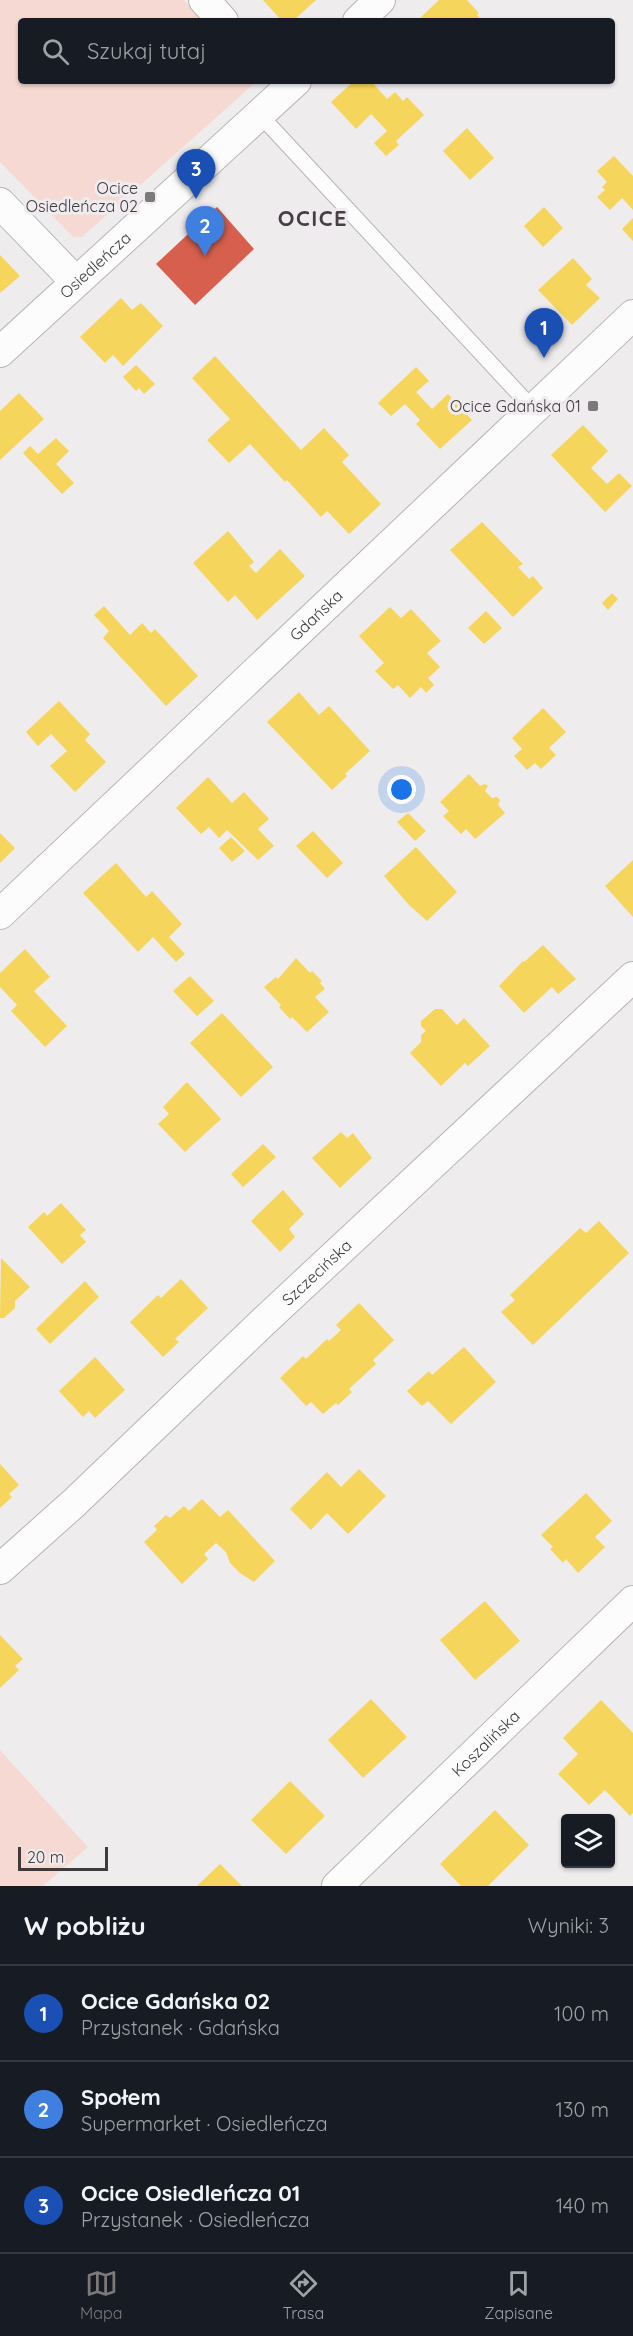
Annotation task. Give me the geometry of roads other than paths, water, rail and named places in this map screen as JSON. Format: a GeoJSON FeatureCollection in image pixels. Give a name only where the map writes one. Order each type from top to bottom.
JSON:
{"type":"FeatureCollection","features":[{"type":"Feature","properties":{"kind":"street"},"geometry":{"type":"LineString","coordinates":[[204,0],[220,18]]}},
{"type":"Feature","properties":{"kind":"street"},"geometry":{"type":"LineString","coordinates":[[361,18],[380,0]]}},
{"type":"Feature","properties":{"kind":"street","name":"Osiedleńcza"},"geometry":{"type":"LineString","coordinates":[[0,352],[260,115],[286,84]]}},
{"type":"Feature","properties":{"kind":"street"},"geometry":{"type":"LineString","coordinates":[[0,203],[76,282]]}},
{"type":"Feature","properties":{"kind":"street","name":"Gdańska"},"geometry":{"type":"LineString","coordinates":[[0,914],[633,315]]}},
{"type":"Feature","properties":{"kind":"street","name":"Szczecińska"},"geometry":{"type":"LineString","coordinates":[[0,1569],[74,1503],[261,1324],[633,976]]}},
{"type":"Feature","properties":{"kind":"street","name":"Koszalińska"},"geometry":{"type":"LineString","coordinates":[[337,1886],[633,1601]]}},
{"type":"Feature","properties":{"kind":"lane"},"geometry":{"type":"LineString","coordinates":[[260,115],[532,409]]}},
{"type":"Feature","properties":{"kind":"place","name":"Ocice Osiedleńcza 02"},"geometry":{"type":"Point","coordinates":[150,197]}},
{"type":"Feature","properties":{"kind":"place","name":"Ocice Osiedleńcza 01"},"geometry":{"type":"Point","coordinates":[196,199]}},
{"type":"Feature","properties":{"kind":"place","name":"Społem"},"geometry":{"type":"Point","coordinates":[205,256]}},
{"type":"Feature","properties":{"kind":"place","name":"Ocice Gdańska 02"},"geometry":{"type":"Point","coordinates":[544,358]}},
{"type":"Feature","properties":{"kind":"place","name":"Ocice Gdańska 01"},"geometry":{"type":"Point","coordinates":[593,406]}},
{"type":"Feature","properties":{"kind":"district","name":"OCICE"},"geometry":{"type":"Point","coordinates":[313,218]}}]}
